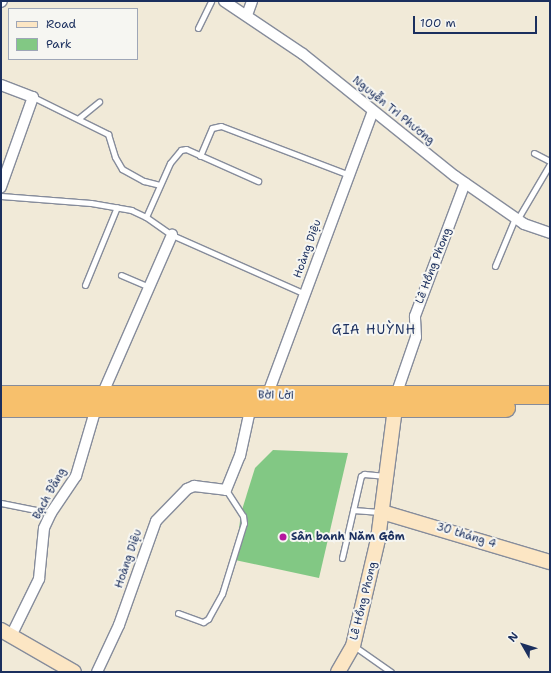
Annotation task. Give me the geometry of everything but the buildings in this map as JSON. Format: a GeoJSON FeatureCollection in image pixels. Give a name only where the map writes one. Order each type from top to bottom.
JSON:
{"type":"FeatureCollection","features":[{"type":"Feature","properties":{"kind":"highway","name":"Bời Lời"},"geometry":{"type":"LineString","coordinates":[[1,395],[250,410],[550,395]]}},
{"type":"Feature","properties":{"kind":"highway","name":"Bời Lời"},"geometry":{"type":"LineString","coordinates":[[1,408],[99,402],[267,396],[550,407]]}},
{"type":"Feature","properties":{"kind":"street","name":"Nguyễn Tri Phương"},"geometry":{"type":"LineString","coordinates":[[224,1],[303,54],[465,183],[516,219],[550,233]]}},
{"type":"Feature","properties":{"kind":"street"},"geometry":{"type":"LineString","coordinates":[[247,15],[252,1]]}},
{"type":"Feature","properties":{"kind":"street"},"geometry":{"type":"LineString","coordinates":[[1,85],[33,97],[1,187]]}},
{"type":"Feature","properties":{"kind":"street","name":"Hoàng Diệu"},"geometry":{"type":"LineString","coordinates":[[267,396],[373,110]]}},
{"type":"Feature","properties":{"kind":"street","name":"Lê Hồng Phong"},"geometry":{"type":"LineString","coordinates":[[338,672],[353,646],[378,539],[395,402],[416,337],[415,316],[465,183]]}},
{"type":"Feature","properties":{"kind":"street","name":"Bạch Đằng"},"geometry":{"type":"LineString","coordinates":[[6,633],[39,580],[44,528],[51,513],[76,476],[99,402],[172,235]]}},
{"type":"Feature","properties":{"kind":"street"},"geometry":{"type":"LineString","coordinates":[[226,490],[240,456],[250,410]]}},
{"type":"Feature","properties":{"kind":"street","name":"Hoàng Diệu"},"geometry":{"type":"LineString","coordinates":[[97,672],[119,625],[156,521],[187,489],[194,486],[226,490]]}},
{"type":"Feature","properties":{"kind":"street","name":"30 tháng 4"},"geometry":{"type":"LineString","coordinates":[[382,512],[550,562]]}},
{"type":"Feature","properties":{"kind":"street"},"geometry":{"type":"LineString","coordinates":[[6,633],[74,672]]}},
{"type":"Feature","properties":{"kind":"lane"},"geometry":{"type":"LineString","coordinates":[[198,28],[211,1]]}},
{"type":"Feature","properties":{"kind":"lane"},"geometry":{"type":"LineString","coordinates":[[33,97],[79,118],[108,134],[115,158],[122,168],[144,181],[160,185]]}},
{"type":"Feature","properties":{"kind":"lane"},"geometry":{"type":"LineString","coordinates":[[79,118],[99,102]]}},
{"type":"Feature","properties":{"kind":"lane"},"geometry":{"type":"LineString","coordinates":[[200,156],[212,128],[221,126],[349,175]]}},
{"type":"Feature","properties":{"kind":"lane"},"geometry":{"type":"LineString","coordinates":[[146,217],[170,163],[181,150],[186,149],[258,181]]}},
{"type":"Feature","properties":{"kind":"lane"},"geometry":{"type":"LineString","coordinates":[[495,266],[516,219],[550,163],[534,153]]}},
{"type":"Feature","properties":{"kind":"lane"},"geometry":{"type":"LineString","coordinates":[[1,196],[117,207],[146,217],[172,235],[305,294]]}},
{"type":"Feature","properties":{"kind":"lane"},"geometry":{"type":"LineString","coordinates":[[85,285],[117,207]]}},
{"type":"Feature","properties":{"kind":"lane"},"geometry":{"type":"LineString","coordinates":[[121,275],[149,287]]}},
{"type":"Feature","properties":{"kind":"lane"},"geometry":{"type":"LineString","coordinates":[[342,558],[361,476],[364,474],[387,476]]}},
{"type":"Feature","properties":{"kind":"lane"},"geometry":{"type":"LineString","coordinates":[[178,613],[203,622],[208,619],[222,594],[244,523],[243,516],[226,490]]}},
{"type":"Feature","properties":{"kind":"lane"},"geometry":{"type":"LineString","coordinates":[[1,503],[51,513]]}},
{"type":"Feature","properties":{"kind":"lane"},"geometry":{"type":"LineString","coordinates":[[353,510],[382,512]]}},
{"type":"Feature","properties":{"kind":"lane"},"geometry":{"type":"LineString","coordinates":[[353,646],[391,672]]}},
{"type":"Feature","properties":{"kind":"green space","name":"Sân banh Năm Gôm"},"geometry":{"type":"Polygon","coordinates":[[[273,450],[348,453],[319,578],[235,560],[241,513],[255,468],[273,450]]]}},
{"type":"Feature","properties":{"kind":"place","name":"Sân banh Năm Gôm"},"geometry":{"type":"Point","coordinates":[283,537]}},
{"type":"Feature","properties":{"kind":"district","name":"GIA HUỲNH"},"geometry":{"type":"Point","coordinates":[374,330]}}]}
